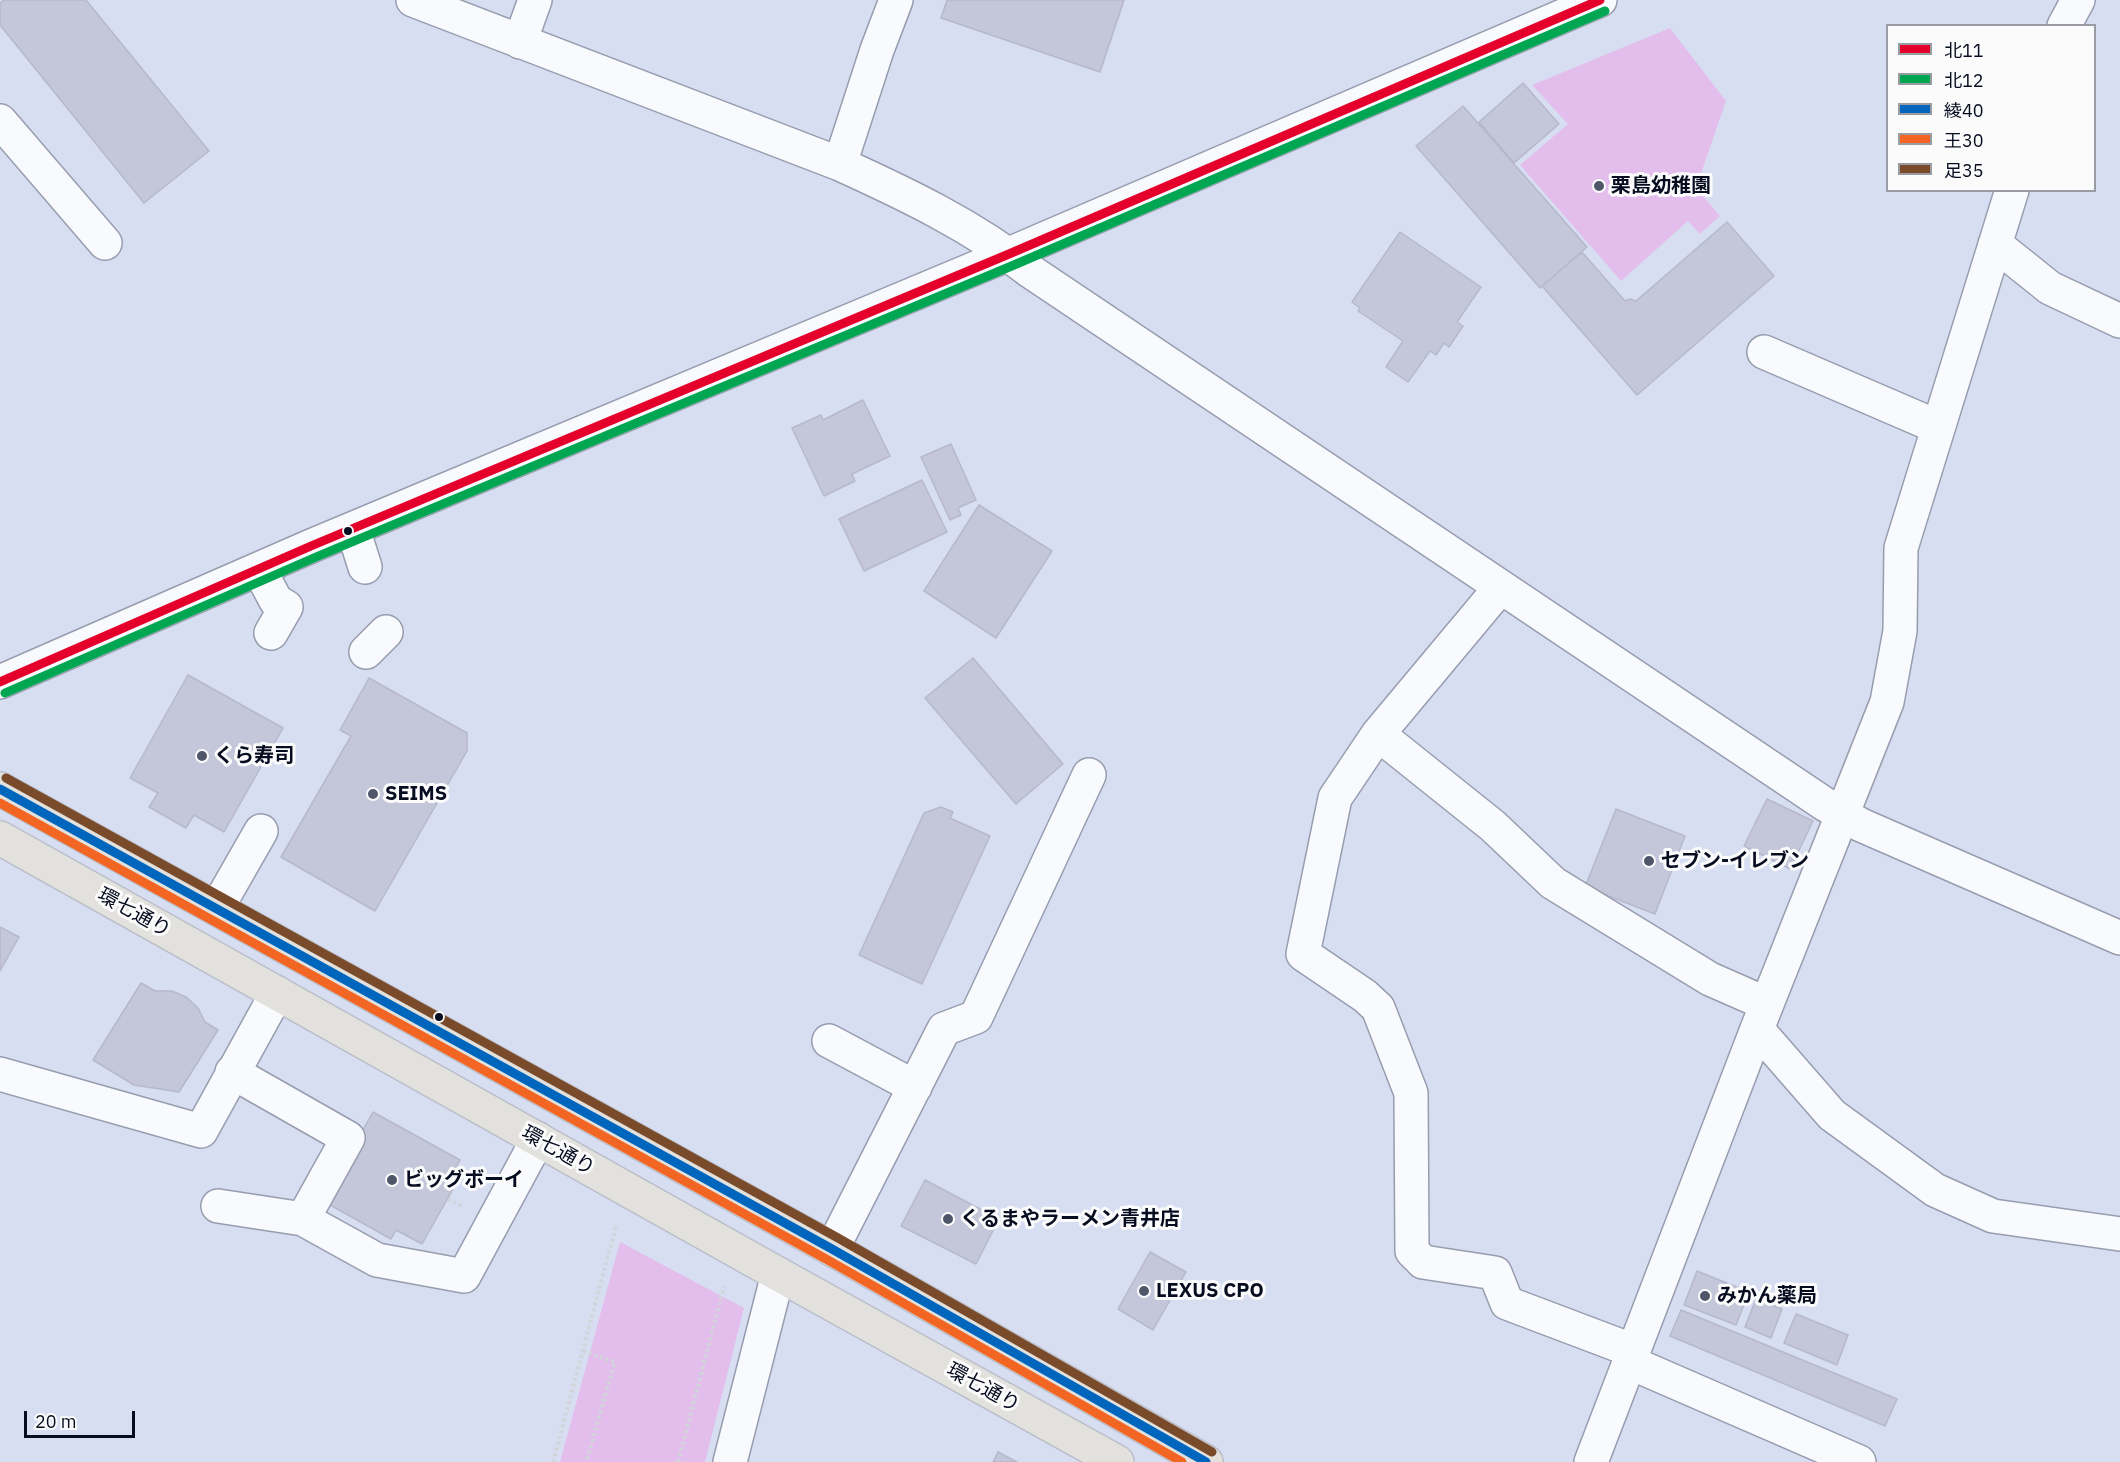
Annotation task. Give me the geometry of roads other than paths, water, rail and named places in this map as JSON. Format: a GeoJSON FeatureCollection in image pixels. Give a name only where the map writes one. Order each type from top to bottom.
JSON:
{"type":"FeatureCollection","features":[{"type":"Feature","properties":{"kind":"main road"},"geometry":{"type":"LineString","coordinates":[[0,789],[832,1249],[1206,1462]]}},
{"type":"Feature","properties":{"kind":"main road","name":"環七通り"},"geometry":{"type":"LineString","coordinates":[[0,838],[1117,1462]]}},
{"type":"Feature","properties":{"kind":"street"},"geometry":{"type":"LineString","coordinates":[[414,0],[840,164],[892,188],[986,238],[1030,271],[1500,588],[1841,814],[1861,825],[2120,938]]}},
{"type":"Feature","properties":{"kind":"street"},"geometry":{"type":"LineString","coordinates":[[520,42],[536,0]]}},
{"type":"Feature","properties":{"kind":"street"},"geometry":{"type":"LineString","coordinates":[[840,164],[877,50],[896,0]]}},
{"type":"Feature","properties":{"kind":"street"},"geometry":{"type":"LineString","coordinates":[[0,682],[352,529],[1009,254],[1600,0]]}},
{"type":"Feature","properties":{"kind":"street"},"geometry":{"type":"LineString","coordinates":[[2065,24],[2078,0]]}},
{"type":"Feature","properties":{"kind":"street"},"geometry":{"type":"LineString","coordinates":[[0,121],[105,243]]}},
{"type":"Feature","properties":{"kind":"street"},"geometry":{"type":"LineString","coordinates":[[1592,1462],[1762,1016],[1887,702],[1900,631],[1901,548],[2011,192]]}},
{"type":"Feature","properties":{"kind":"street"},"geometry":{"type":"LineString","coordinates":[[1995,244],[2050,288],[2120,321]]}},
{"type":"Feature","properties":{"kind":"street"},"geometry":{"type":"LineString","coordinates":[[1764,352],[1938,427]]}},
{"type":"Feature","properties":{"kind":"street"},"geometry":{"type":"LineString","coordinates":[[352,529],[364,567]]}},
{"type":"Feature","properties":{"kind":"street"},"geometry":{"type":"LineString","coordinates":[[259,569],[276,601],[286,607],[272,633]]}},
{"type":"Feature","properties":{"kind":"street"},"geometry":{"type":"LineString","coordinates":[[1500,588],[1378,734],[1335,798],[1303,954],[1365,996],[1378,1008],[1411,1093],[1412,1251],[1423,1262],[1495,1273],[1507,1304],[1631,1357],[1859,1462]]}},
{"type":"Feature","properties":{"kind":"street"},"geometry":{"type":"LineString","coordinates":[[1378,734],[1492,826],[1553,883],[1710,978],[1762,1016],[1832,1115],[1935,1190],[1993,1216],[2120,1234]]}},
{"type":"Feature","properties":{"kind":"street"},"geometry":{"type":"LineString","coordinates":[[832,1249],[944,1029],[976,1017],[1089,775]]}},
{"type":"Feature","properties":{"kind":"street"},"geometry":{"type":"LineString","coordinates":[[217,908],[261,831]]}},
{"type":"Feature","properties":{"kind":"street"},"geometry":{"type":"LineString","coordinates":[[0,1074],[201,1131],[277,993]]}},
{"type":"Feature","properties":{"kind":"street"},"geometry":{"type":"LineString","coordinates":[[829,1041],[915,1087]]}},
{"type":"Feature","properties":{"kind":"street"},"geometry":{"type":"LineString","coordinates":[[232,1072],[348,1138],[303,1219]]}},
{"type":"Feature","properties":{"kind":"street"},"geometry":{"type":"LineString","coordinates":[[218,1206],[303,1219],[377,1260],[464,1276],[538,1139]]}},
{"type":"Feature","properties":{"kind":"street"},"geometry":{"type":"LineString","coordinates":[[730,1462],[778,1274]]}},
{"type":"Feature","properties":{"kind":"place","name":"栗島幼稚園"},"geometry":{"type":"Point","coordinates":[1599,186]}},
{"type":"Feature","properties":{"kind":"place","name":"くら寿司"},"geometry":{"type":"Point","coordinates":[202,756]}},
{"type":"Feature","properties":{"kind":"place","name":"SEIMS"},"geometry":{"type":"Point","coordinates":[373,794]}},
{"type":"Feature","properties":{"kind":"place","name":"セブン-イレブン"},"geometry":{"type":"Point","coordinates":[1649,861]}},
{"type":"Feature","properties":{"kind":"place","name":"ビッグボーイ"},"geometry":{"type":"Point","coordinates":[392,1180]}},
{"type":"Feature","properties":{"kind":"place","name":"くるまやラーメン青井店"},"geometry":{"type":"Point","coordinates":[948,1219]}},
{"type":"Feature","properties":{"kind":"place","name":"LEXUS CPO"},"geometry":{"type":"Point","coordinates":[1144,1291]}},
{"type":"Feature","properties":{"kind":"place","name":"みかん薬局"},"geometry":{"type":"Point","coordinates":[1705,1296]}}]}
